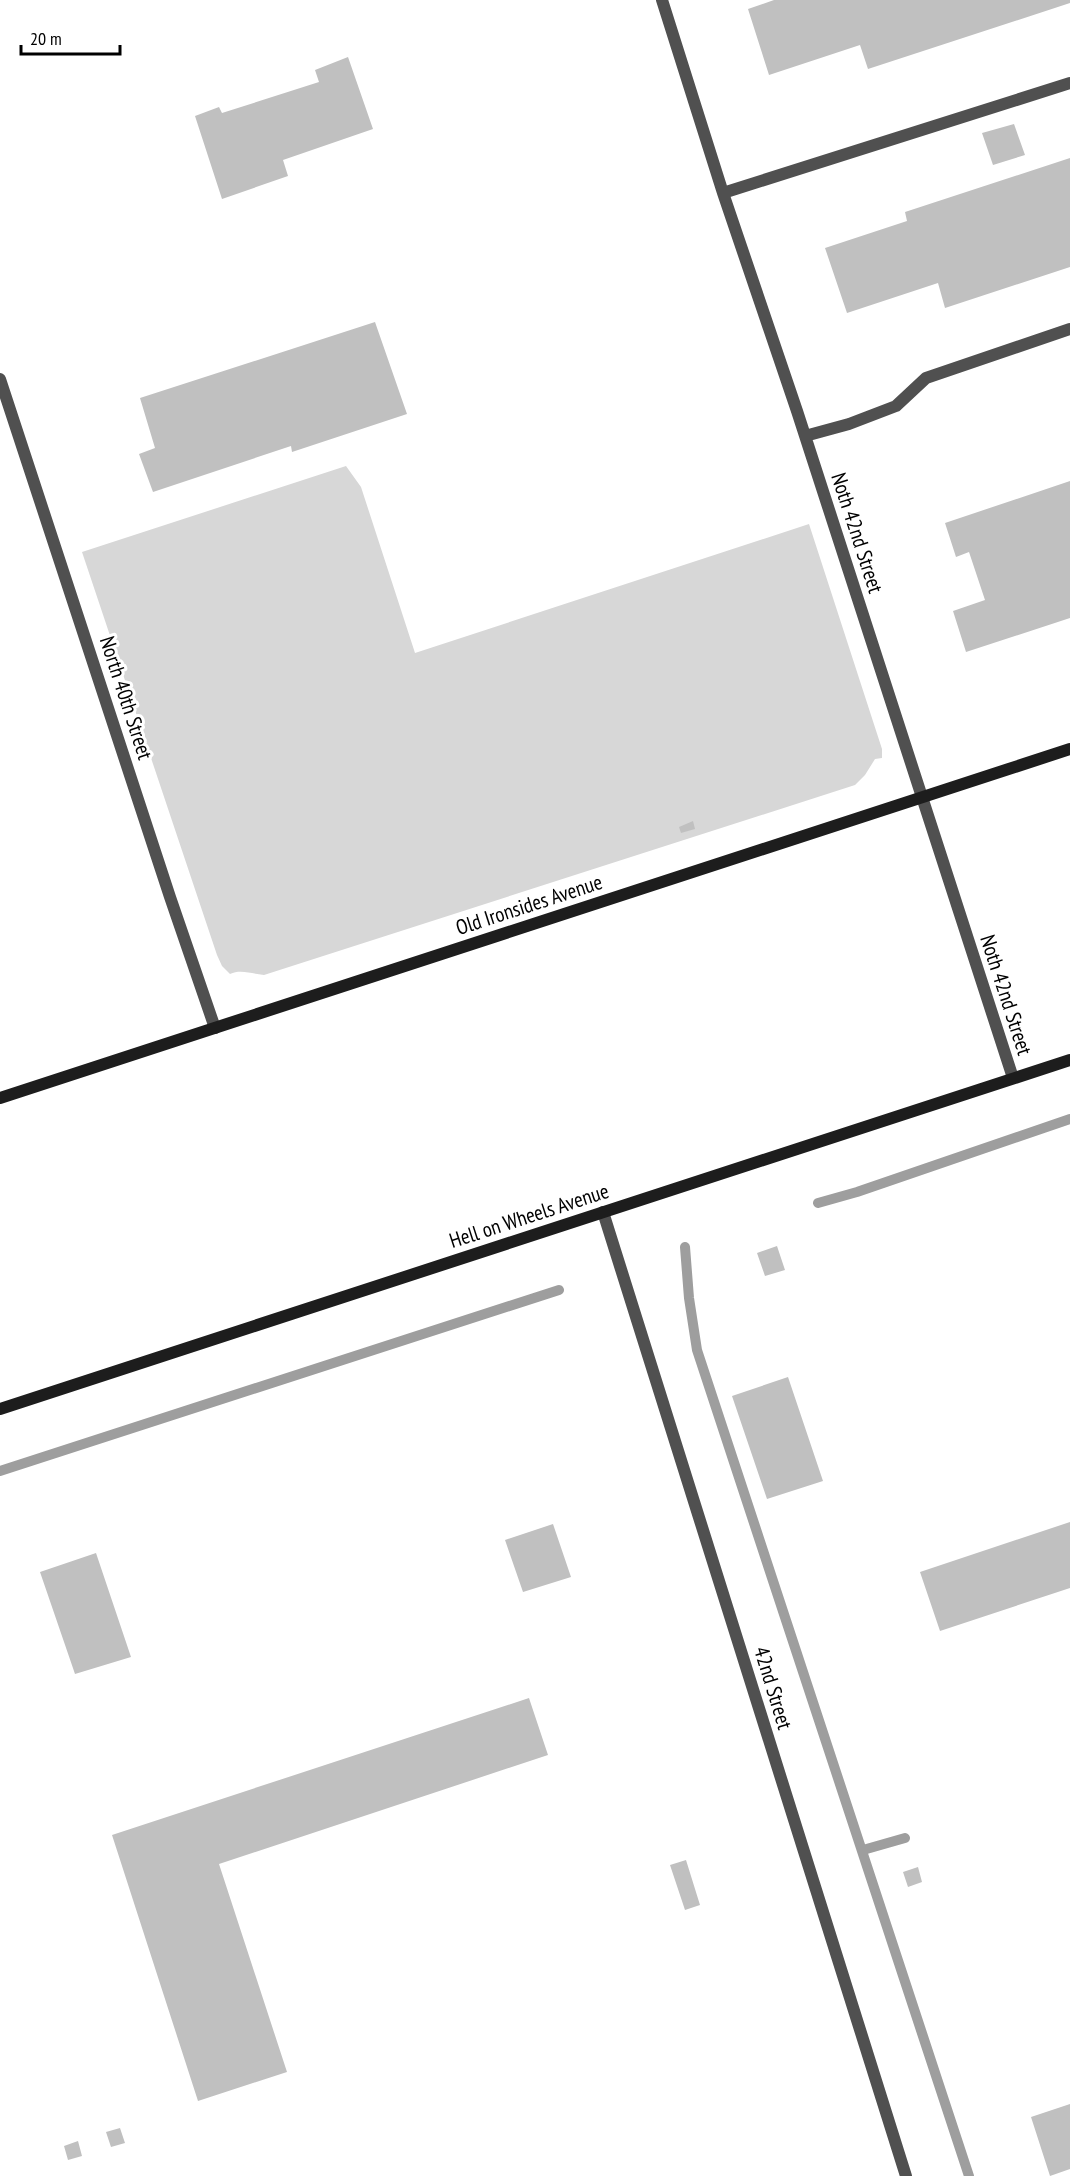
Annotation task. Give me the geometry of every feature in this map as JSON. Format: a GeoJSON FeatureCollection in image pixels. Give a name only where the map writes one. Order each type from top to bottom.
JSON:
{"type":"FeatureCollection","features":[{"type":"Feature","properties":{"kind":"street","name":"Noth 42nd Street"},"geometry":{"type":"LineString","coordinates":[[662,0],[1013,1078]]}},
{"type":"Feature","properties":{"kind":"street"},"geometry":{"type":"LineString","coordinates":[[723,193],[1070,82]]}},
{"type":"Feature","properties":{"kind":"street"},"geometry":{"type":"LineString","coordinates":[[805,436],[849,424],[896,406],[926,378],[1070,329]]}},
{"type":"Feature","properties":{"kind":"street","name":"North 40th Street"},"geometry":{"type":"LineString","coordinates":[[0,379],[215,1028]]}},
{"type":"Feature","properties":{"kind":"street","name":"Old Ironsides Avenue"},"geometry":{"type":"LineString","coordinates":[[0,1098],[1070,749]]}},
{"type":"Feature","properties":{"kind":"street","name":"Hell on Wheels Avenue"},"geometry":{"type":"LineString","coordinates":[[0,1408],[1070,1060]]}},
{"type":"Feature","properties":{"kind":"street","name":"42nd Street"},"geometry":{"type":"LineString","coordinates":[[603,1212],[906,2176]]}},
{"type":"Feature","properties":{"kind":"shaded area"},"geometry":{"type":"Polygon","coordinates":[[[346,466],[361,487],[415,653],[809,524],[882,749],[882,758],[875,759],[865,775],[855,785],[264,975],[242,972],[230,974],[222,966],[217,955],[82,552],[346,466]]]}},
{"type":"Feature","properties":{"kind":"building"},"geometry":{"type":"Polygon","coordinates":[[[774,0],[1070,0],[1070,3],[868,69],[860,45],[769,75],[748,9],[774,0]]]}},
{"type":"Feature","properties":{"kind":"building"},"geometry":{"type":"Polygon","coordinates":[[[348,57],[373,129],[283,160],[288,176],[222,199],[195,116],[219,107],[222,113],[319,82],[315,70],[348,57]]]}},
{"type":"Feature","properties":{"kind":"building"},"geometry":{"type":"Polygon","coordinates":[[[1014,124],[1025,155],[993,165],[982,133],[1014,124]]]}},
{"type":"Feature","properties":{"kind":"building"},"geometry":{"type":"Polygon","coordinates":[[[1070,158],[1070,267],[945,308],[938,283],[847,313],[825,248],[907,221],[905,212],[1070,158]]]}},
{"type":"Feature","properties":{"kind":"building"},"geometry":{"type":"Polygon","coordinates":[[[375,322],[407,414],[292,452],[291,446],[153,492],[139,454],[155,448],[140,398],[375,322]]]}},
{"type":"Feature","properties":{"kind":"building"},"geometry":{"type":"Polygon","coordinates":[[[1070,481],[1070,618],[966,652],[953,611],[985,600],[969,552],[956,557],[945,523],[1070,481]]]}},
{"type":"Feature","properties":{"kind":"building"},"geometry":{"type":"Polygon","coordinates":[[[693,821],[695,829],[681,833],[679,827],[693,821]]]}},
{"type":"Feature","properties":{"kind":"building"},"geometry":{"type":"Polygon","coordinates":[[[777,1246],[785,1270],[765,1276],[757,1253],[777,1246]]]}},
{"type":"Feature","properties":{"kind":"building"},"geometry":{"type":"Polygon","coordinates":[[[788,1377],[823,1481],[767,1499],[732,1396],[788,1377]]]}},
{"type":"Feature","properties":{"kind":"building"},"geometry":{"type":"Polygon","coordinates":[[[1070,1522],[1070,1588],[940,1631],[920,1572],[1070,1522]]]}},
{"type":"Feature","properties":{"kind":"building"},"geometry":{"type":"Polygon","coordinates":[[[553,1524],[571,1577],[523,1592],[505,1540],[553,1524]]]}},
{"type":"Feature","properties":{"kind":"building"},"geometry":{"type":"Polygon","coordinates":[[[96,1553],[131,1657],[75,1674],[40,1572],[96,1553]]]}},
{"type":"Feature","properties":{"kind":"building"},"geometry":{"type":"Polygon","coordinates":[[[529,1698],[548,1755],[219,1864],[287,2072],[198,2101],[112,1835],[529,1698]]]}},
{"type":"Feature","properties":{"kind":"building"},"geometry":{"type":"Polygon","coordinates":[[[686,1860],[700,1905],[685,1910],[670,1865],[686,1860]]]}},
{"type":"Feature","properties":{"kind":"building"},"geometry":{"type":"Polygon","coordinates":[[[918,1867],[922,1882],[908,1887],[903,1872],[918,1867]]]}},
{"type":"Feature","properties":{"kind":"building"},"geometry":{"type":"Polygon","coordinates":[[[1070,2104],[1070,2169],[1050,2176],[1031,2117],[1070,2104]]]}},
{"type":"Feature","properties":{"kind":"building"},"geometry":{"type":"Polygon","coordinates":[[[120,2128],[125,2143],[111,2147],[106,2132],[120,2128]]]}},
{"type":"Feature","properties":{"kind":"building"},"geometry":{"type":"Polygon","coordinates":[[[78,2141],[82,2156],[68,2160],[64,2146],[78,2141]]]}},
{"type":"Feature","properties":{"kind":"waterway"},"geometry":{"type":"LineString","coordinates":[[818,1203],[857,1192],[1070,1119]]}},
{"type":"Feature","properties":{"kind":"waterway"},"geometry":{"type":"LineString","coordinates":[[685,1247],[689,1298],[697,1350],[969,2176]]}},
{"type":"Feature","properties":{"kind":"waterway"},"geometry":{"type":"LineString","coordinates":[[0,1471],[559,1290]]}},
{"type":"Feature","properties":{"kind":"waterway"},"geometry":{"type":"LineString","coordinates":[[863,1850],[905,1838]]}}]}
